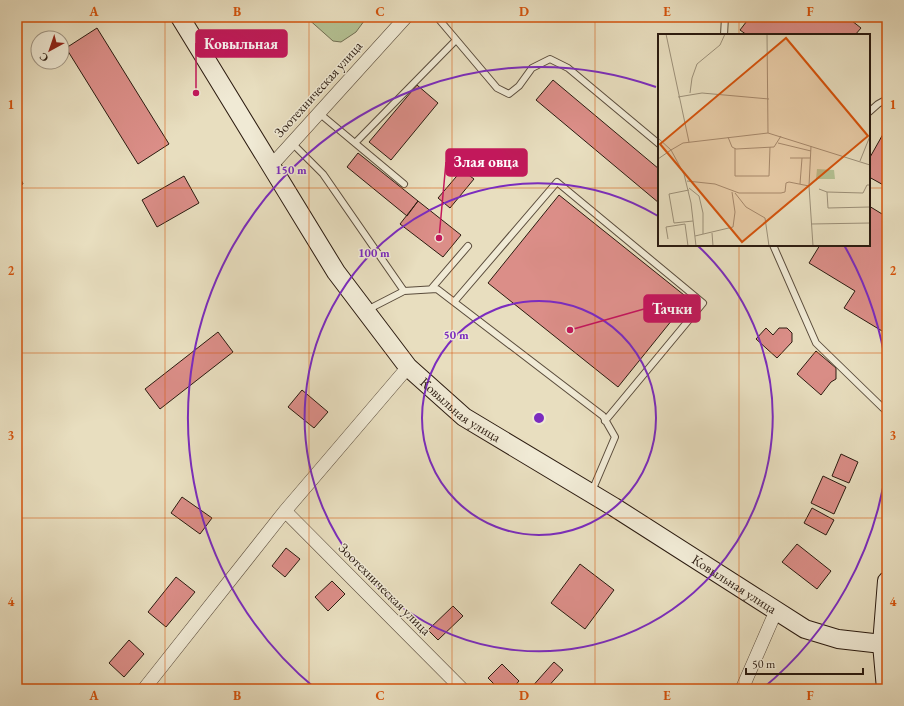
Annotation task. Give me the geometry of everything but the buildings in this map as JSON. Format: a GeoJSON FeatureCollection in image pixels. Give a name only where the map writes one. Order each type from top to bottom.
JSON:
{"type":"FeatureCollection","features":[{"type":"Feature","properties":{"kind":"main road","name":"Ковыльная улица"},"geometry":{"type":"LineString","coordinates":[[180,17],[336,272],[408,367],[464,417],[591,492],[805,629],[838,639],[884,644]]}},
{"type":"Feature","properties":{"kind":"main road"},"geometry":{"type":"LineString","coordinates":[[886,689],[884,644],[887,581]]}},
{"type":"Feature","properties":{"kind":"street","name":"Зоотехническая улица"},"geometry":{"type":"LineString","coordinates":[[271,166],[406,17]]}},
{"type":"Feature","properties":{"kind":"street"},"geometry":{"type":"LineString","coordinates":[[144,689],[285,511],[408,367]]}},
{"type":"Feature","properties":{"kind":"street","name":"Зоотехническая улица"},"geometry":{"type":"LineString","coordinates":[[285,511],[462,689]]}},
{"type":"Feature","properties":{"kind":"street"},"geometry":{"type":"LineString","coordinates":[[742,689],[776,611]]}},
{"type":"Feature","properties":{"kind":"lane"},"geometry":{"type":"LineString","coordinates":[[437,17],[497,88],[509,94],[519,86],[532,68],[550,59],[568,68],[658,143]]}},
{"type":"Feature","properties":{"kind":"lane"},"geometry":{"type":"LineString","coordinates":[[724,34],[725,17]]}},
{"type":"Feature","properties":{"kind":"lane"},"geometry":{"type":"LineString","coordinates":[[355,143],[456,40]]}},
{"type":"Feature","properties":{"kind":"lane"},"geometry":{"type":"LineString","coordinates":[[870,111],[887,99]]}},
{"type":"Feature","properties":{"kind":"lane"},"geometry":{"type":"LineString","coordinates":[[319,113],[404,184]]}},
{"type":"Feature","properties":{"kind":"lane"},"geometry":{"type":"LineString","coordinates":[[292,143],[323,174],[404,291]]}},
{"type":"Feature","properties":{"kind":"lane"},"geometry":{"type":"LineString","coordinates":[[454,302],[557,182],[703,303],[606,420]]}},
{"type":"Feature","properties":{"kind":"lane"},"geometry":{"type":"LineString","coordinates":[[431,289],[468,246]]}},
{"type":"Feature","properties":{"kind":"lane"},"geometry":{"type":"LineString","coordinates":[[774,246],[816,343],[887,412]]}},
{"type":"Feature","properties":{"kind":"lane"},"geometry":{"type":"LineString","coordinates":[[365,311],[404,291],[437,289],[603,416],[615,437],[591,492]]}},
{"type":"Feature","properties":{"kind":"green space"},"geometry":{"type":"Polygon","coordinates":[[[306,17],[367,17],[356,32],[341,42],[333,41],[306,17]]]}},
{"type":"Feature","properties":{"kind":"place","name":"Ковыльная"},"geometry":{"type":"Point","coordinates":[196,93]}},
{"type":"Feature","properties":{"kind":"place","name":"Злая овца"},"geometry":{"type":"Point","coordinates":[439,238]}},
{"type":"Feature","properties":{"kind":"place","name":"Тачки"},"geometry":{"type":"Point","coordinates":[570,330]}}]}
